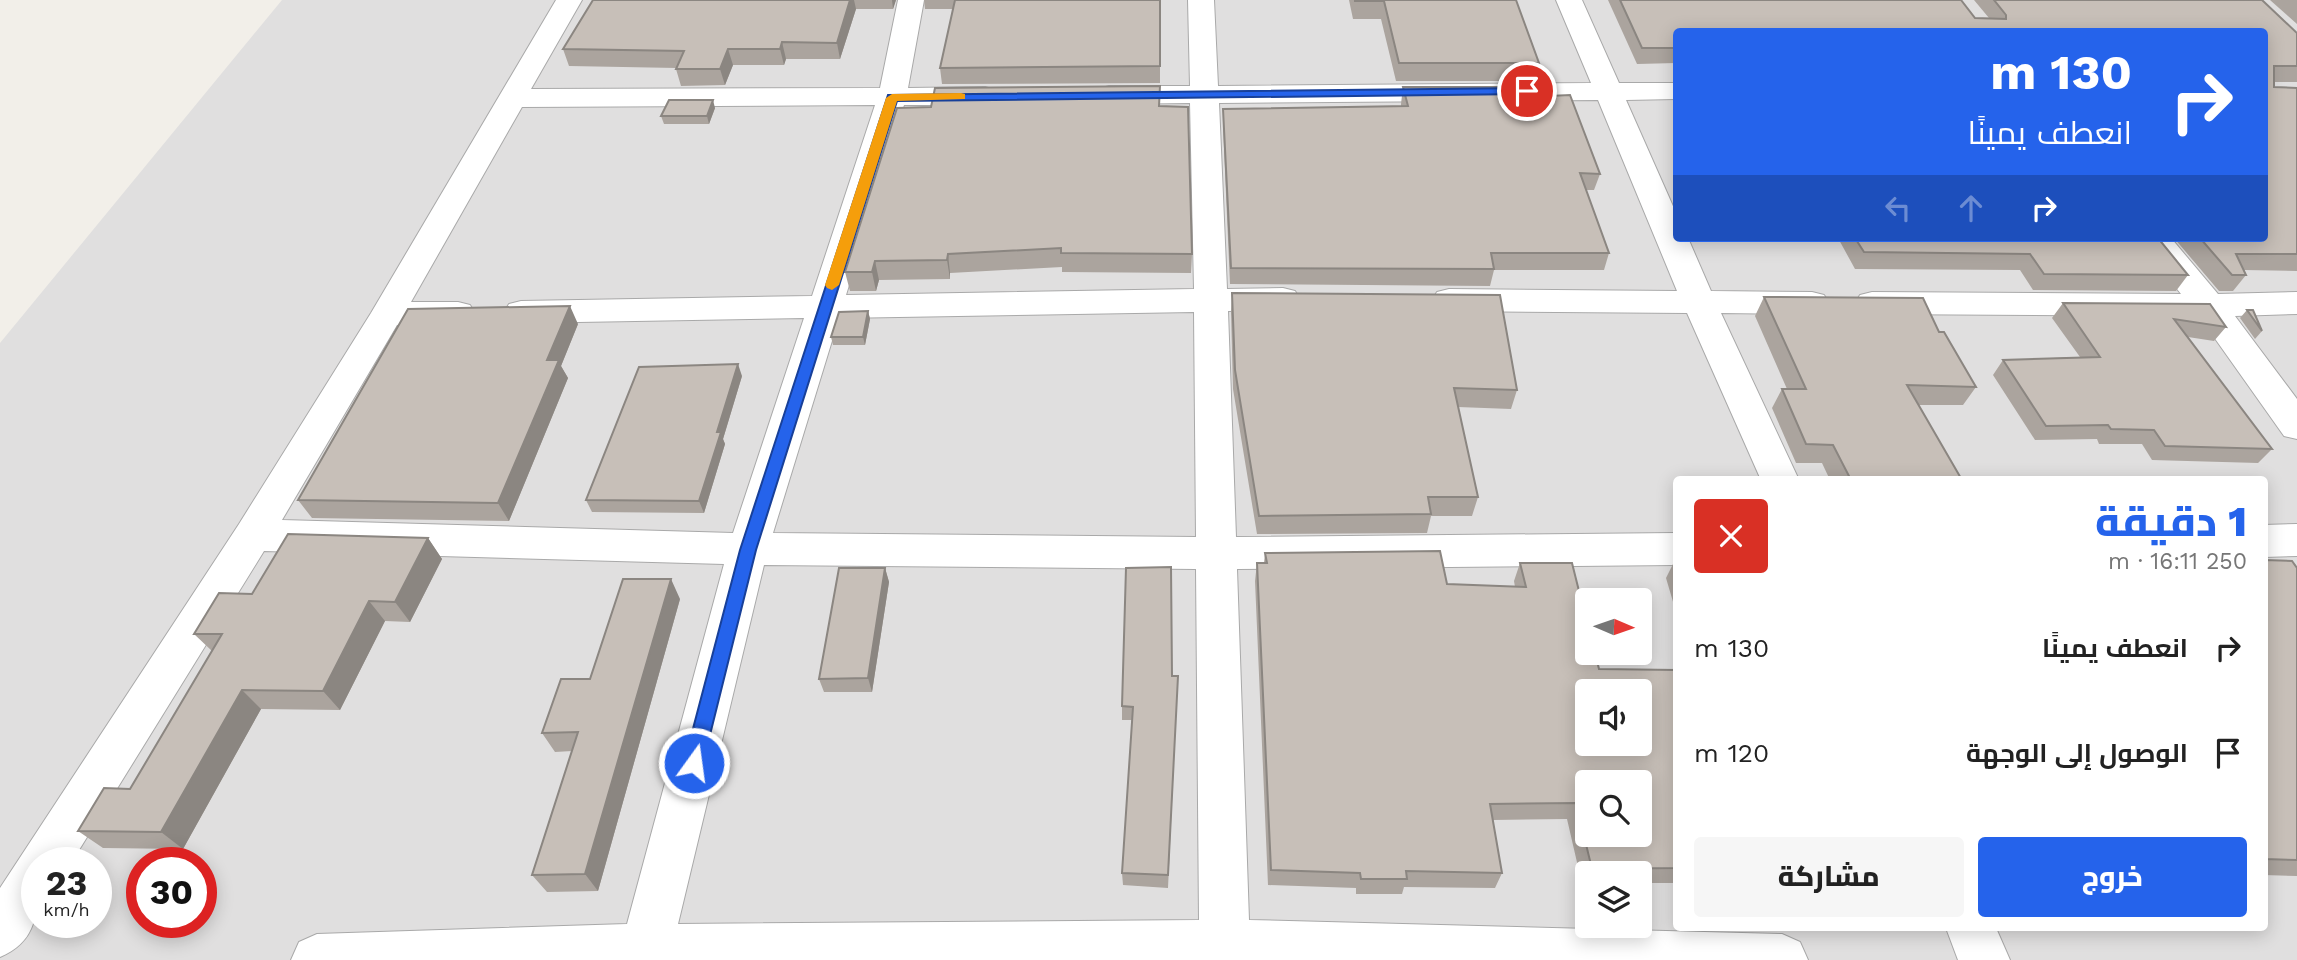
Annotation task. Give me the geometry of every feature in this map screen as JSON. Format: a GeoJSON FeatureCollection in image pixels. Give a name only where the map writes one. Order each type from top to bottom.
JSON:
{"type":"FeatureCollection","features":[{"type":"Feature","properties":{"kind":"street"},"geometry":{"type":"LineString","coordinates":[[54,847],[253,535],[387,314],[569,0]]}},
{"type":"Feature","properties":{"kind":"street"},"geometry":{"type":"LineString","coordinates":[[646,949],[748,550],[892,98],[911,0]]}},
{"type":"Feature","properties":{"kind":"street"},"geometry":{"type":"LineString","coordinates":[[1201,0],[1202,93],[1211,298],[1225,944]]}},
{"type":"Feature","properties":{"kind":"street"},"geometry":{"type":"LineString","coordinates":[[1569,0],[1673,242]]}},
{"type":"Feature","properties":{"kind":"street"},"geometry":{"type":"LineString","coordinates":[[1081,95],[1673,91]]}},
{"type":"Feature","properties":{"kind":"street"},"geometry":{"type":"LineString","coordinates":[[512,98],[1013,96]]}},
{"type":"Feature","properties":{"kind":"street"},"geometry":{"type":"LineString","coordinates":[[1673,242],[1778,476]]}},
{"type":"Feature","properties":{"kind":"street"},"geometry":{"type":"LineString","coordinates":[[2156,242],[2209,305],[2297,426]]}},
{"type":"Feature","properties":{"kind":"street"},"geometry":{"type":"LineString","coordinates":[[387,314],[1211,298],[1309,299]]}},
{"type":"Feature","properties":{"kind":"street"},"geometry":{"type":"LineString","coordinates":[[1420,300],[2209,305],[2297,303]]}},
{"type":"Feature","properties":{"kind":"street"},"geometry":{"type":"LineString","coordinates":[[253,535],[748,550],[1216,553],[1673,549]]}},
{"type":"Feature","properties":{"kind":"street"},"geometry":{"type":"LineString","coordinates":[[2268,541],[2297,540]]}},
{"type":"Feature","properties":{"kind":"street"},"geometry":{"type":"LineString","coordinates":[[0,932],[21,899]]}},
{"type":"Feature","properties":{"kind":"street"},"geometry":{"type":"LineString","coordinates":[[1972,931],[1984,960]]}},
{"type":"Feature","properties":{"kind":"street"},"geometry":{"type":"LineString","coordinates":[[317,960],[646,949],[1225,944],[1782,960]]}},
{"type":"Feature","properties":{"kind":"shaded area"},"geometry":{"type":"Polygon","coordinates":[[[282,0],[2297,0],[2297,960],[0,960],[0,343],[282,0]]]}},
{"type":"Feature","properties":{"kind":"building"},"geometry":{"type":"Polygon","coordinates":[[[593,0],[850,0],[837,43],[782,42],[780,49],[728,49],[720,69],[676,69],[684,51],[563,49],[593,0]]]}},
{"type":"Feature","properties":{"kind":"building"},"geometry":{"type":"Polygon","coordinates":[[[955,0],[1160,0],[1160,66],[940,68],[955,0]]]}},
{"type":"Feature","properties":{"kind":"building"},"geometry":{"type":"Polygon","coordinates":[[[1355,0],[1516,0],[1539,63],[1399,63],[1384,1],[1355,0]]]}},
{"type":"Feature","properties":{"kind":"building"},"geometry":{"type":"Polygon","coordinates":[[[1620,0],[1961,0],[1975,18],[2006,19],[2006,15],[1994,0],[2262,0],[2297,33],[2297,66],[2274,66],[2274,87],[2297,88],[2297,254],[2236,254],[2246,275],[2232,275],[2203,242],[2268,242],[2268,28],[1673,28],[1673,48],[1642,48],[1620,0]]]}},
{"type":"Feature","properties":{"kind":"building"},"geometry":{"type":"Polygon","coordinates":[[[1160,86],[1159,106],[1188,107],[1192,254],[1061,253],[1061,248],[948,254],[947,260],[875,261],[872,272],[845,272],[897,108],[931,107],[935,88],[1160,86]]]}},
{"type":"Feature","properties":{"kind":"building"},"geometry":{"type":"Polygon","coordinates":[[[1403,87],[1546,87],[1549,96],[1570,95],[1600,174],[1580,173],[1609,253],[1491,253],[1494,269],[1231,268],[1223,109],[1408,106],[1403,87]]]}},
{"type":"Feature","properties":{"kind":"building"},"geometry":{"type":"Polygon","coordinates":[[[669,100],[713,100],[707,116],[661,116],[669,100]]]}},
{"type":"Feature","properties":{"kind":"building"},"geometry":{"type":"Polygon","coordinates":[[[1858,242],[2161,242],[2188,275],[2044,274],[2030,254],[1864,252],[1858,242]]]}},
{"type":"Feature","properties":{"kind":"building"},"geometry":{"type":"Polygon","coordinates":[[[1232,293],[1500,295],[1517,390],[1454,388],[1478,497],[1428,497],[1431,514],[1259,516],[1235,370],[1232,293]]]}},
{"type":"Feature","properties":{"kind":"building"},"geometry":{"type":"Polygon","coordinates":[[[1764,297],[1923,298],[1939,332],[1944,332],[1976,387],[1907,385],[1960,476],[1849,476],[1833,445],[1806,444],[1782,389],[1806,389],[1764,297]]]}},
{"type":"Feature","properties":{"kind":"building"},"geometry":{"type":"Polygon","coordinates":[[[2063,303],[2210,304],[2226,327],[2174,319],[2272,449],[2165,446],[2154,430],[2111,429],[2108,425],[2046,426],[2003,360],[2100,357],[2063,303]]]}},
{"type":"Feature","properties":{"kind":"building"},"geometry":{"type":"Polygon","coordinates":[[[570,306],[547,360],[559,360],[498,503],[298,500],[408,309],[570,306]]]}},
{"type":"Feature","properties":{"kind":"building"},"geometry":{"type":"Polygon","coordinates":[[[2247,310],[2253,310],[2262,331],[2247,310]]]}},
{"type":"Feature","properties":{"kind":"building"},"geometry":{"type":"Polygon","coordinates":[[[868,311],[863,337],[831,337],[839,312],[868,311]]]}},
{"type":"Feature","properties":{"kind":"building"},"geometry":{"type":"Polygon","coordinates":[[[738,364],[717,432],[721,432],[699,501],[586,500],[639,367],[738,364]]]}},
{"type":"Feature","properties":{"kind":"building"},"geometry":{"type":"Polygon","coordinates":[[[288,534],[428,538],[395,602],[369,601],[323,691],[242,690],[161,832],[78,831],[104,788],[130,789],[222,634],[194,634],[219,593],[252,594],[288,534]]]}},
{"type":"Feature","properties":{"kind":"building"},"geometry":{"type":"Polygon","coordinates":[[[1440,551],[1447,584],[1526,587],[1520,563],[1572,563],[1578,588],[1575,588],[1575,665],[1598,665],[1599,669],[1673,670],[1673,868],[1652,868],[1652,861],[1590,861],[1587,847],[1652,847],[1652,770],[1575,770],[1575,803],[1490,804],[1502,873],[1406,871],[1407,879],[1361,879],[1360,873],[1271,870],[1257,563],[1267,563],[1265,553],[1440,551]]]}},
{"type":"Feature","properties":{"kind":"building"},"geometry":{"type":"Polygon","coordinates":[[[2268,560],[2292,561],[2297,568],[2297,860],[2268,859],[2268,560]]]}},
{"type":"Feature","properties":{"kind":"building"},"geometry":{"type":"Polygon","coordinates":[[[1171,567],[1172,676],[1178,676],[1168,875],[1122,873],[1133,707],[1122,706],[1126,568],[1171,567]]]}},
{"type":"Feature","properties":{"kind":"building"},"geometry":{"type":"Polygon","coordinates":[[[839,568],[885,568],[868,678],[819,679],[839,568]]]}},
{"type":"Feature","properties":{"kind":"building"},"geometry":{"type":"Polygon","coordinates":[[[623,579],[671,579],[585,874],[532,875],[578,732],[542,733],[561,679],[590,679],[623,579]]]}},
{"type":"Feature","properties":{"kind":"slow traffic"},"geometry":{"type":"LineString","coordinates":[[832,285],[892,98],[961,97]]}},
{"type":"Feature","properties":{"kind":"route"},"geometry":{"type":"LineString","coordinates":[[694,763],[748,550],[892,98],[1527,91]]}}]}
